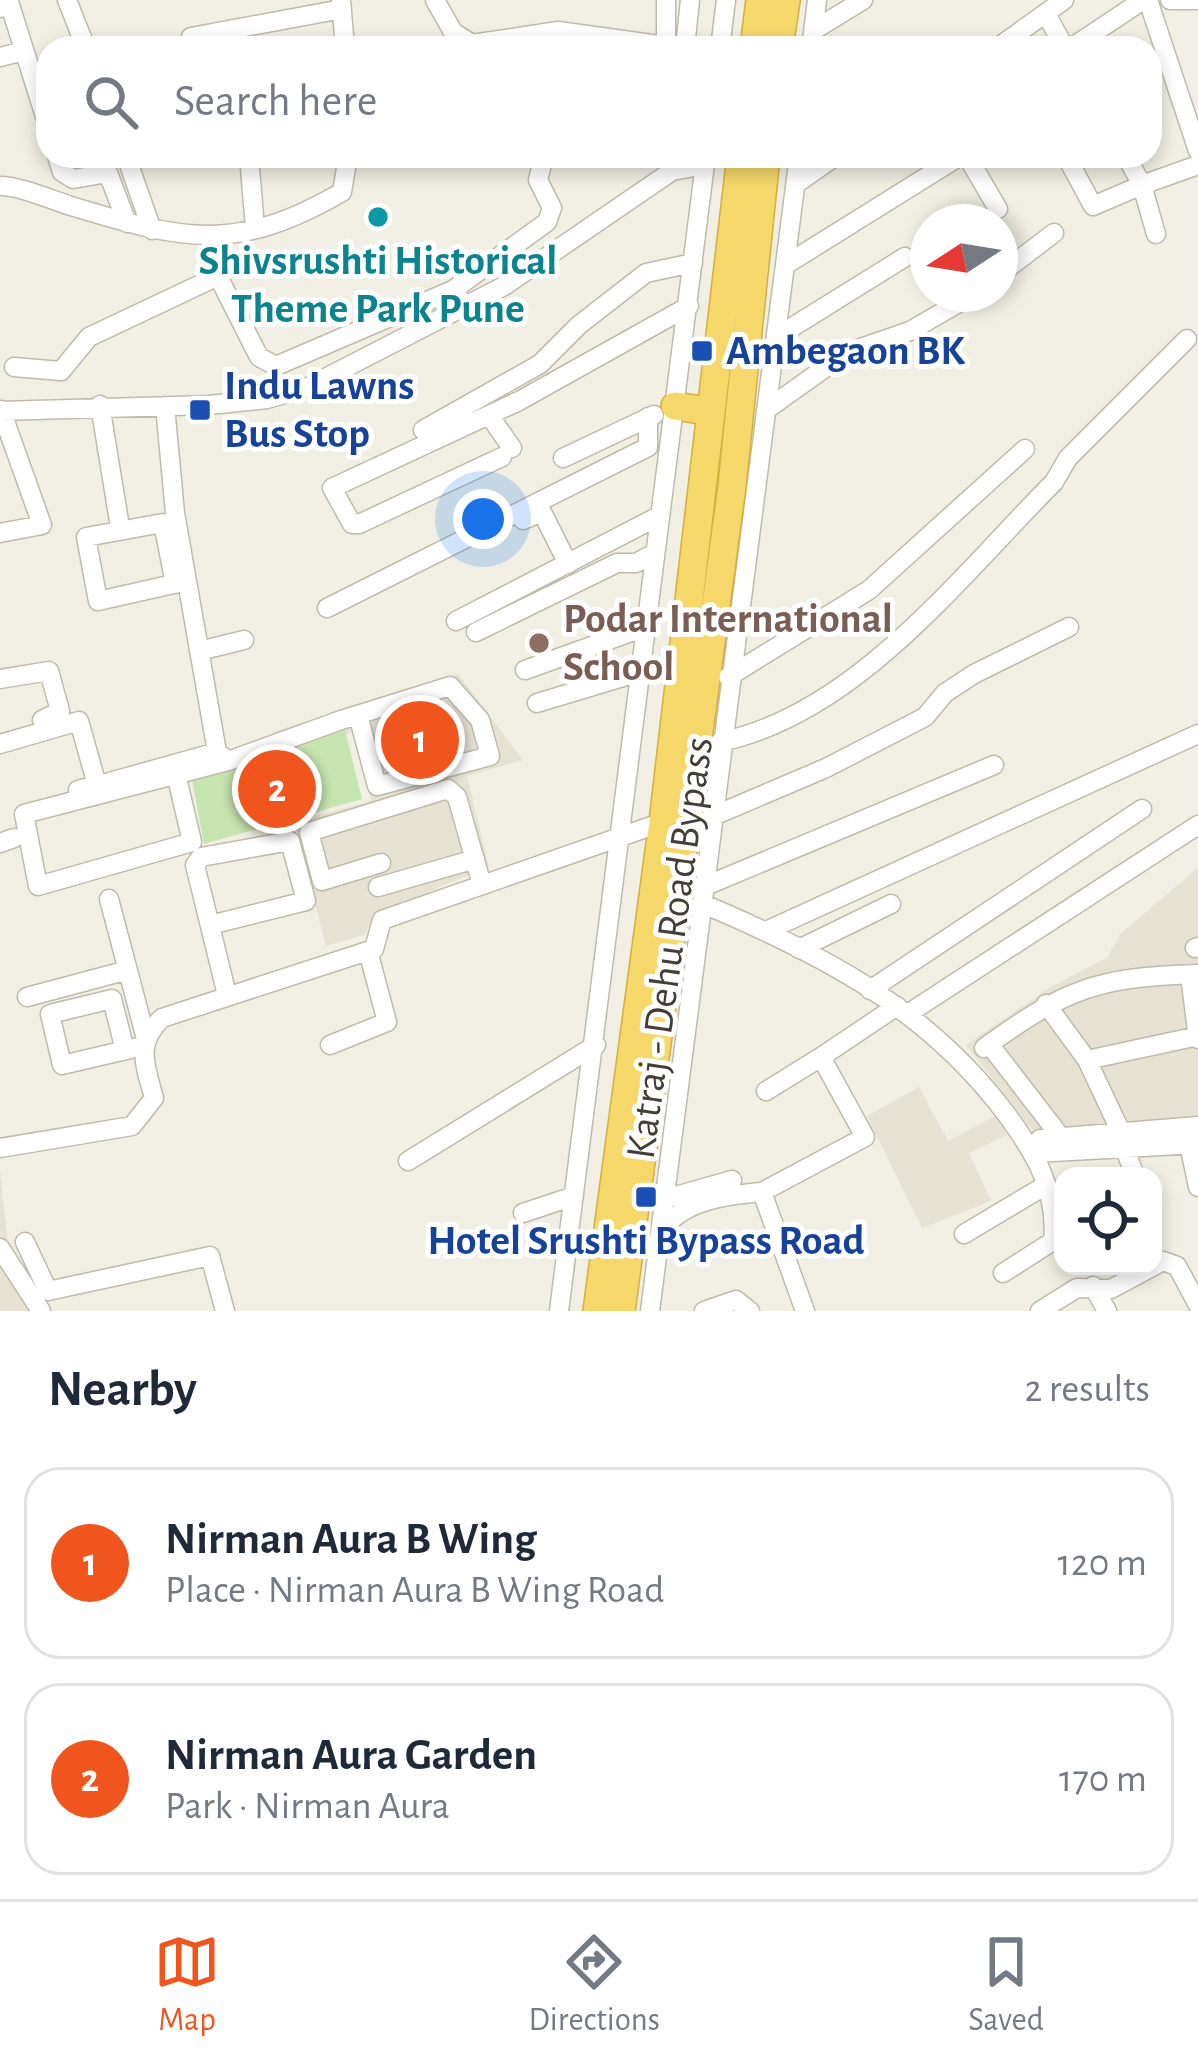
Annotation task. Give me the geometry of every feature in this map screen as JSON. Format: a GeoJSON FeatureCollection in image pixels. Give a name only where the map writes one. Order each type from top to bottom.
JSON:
{"type":"FeatureCollection","features":[{"type":"Feature","properties":{"kind":"highway"},"geometry":{"type":"LineString","coordinates":[[756,36],[760,0]]}},
{"type":"Feature","properties":{"kind":"highway"},"geometry":{"type":"LineString","coordinates":[[781,36],[786,0]]}},
{"type":"Feature","properties":{"kind":"highway","name":"Katraj - Dehu Road Bypass"},"geometry":{"type":"LineString","coordinates":[[599,1310],[663,822],[738,168]]}},
{"type":"Feature","properties":{"kind":"highway","name":"Katraj - Dehu Road Bypass"},"geometry":{"type":"LineString","coordinates":[[599,1310],[632,1234],[732,486],[765,168]]}},
{"type":"Feature","properties":{"kind":"highway"},"geometry":{"type":"LineString","coordinates":[[675,406],[707,411]]}},
{"type":"Feature","properties":{"kind":"highway"},"geometry":{"type":"LineString","coordinates":[[632,1234],[661,1235]]}},
{"type":"Feature","properties":{"kind":"street"},"geometry":{"type":"LineString","coordinates":[[57,0],[69,36]]}},
{"type":"Feature","properties":{"kind":"street"},"geometry":{"type":"LineString","coordinates":[[68,0],[82,36]]}},
{"type":"Feature","properties":{"kind":"street"},"geometry":{"type":"LineString","coordinates":[[435,0],[459,36]]}},
{"type":"Feature","properties":{"kind":"street"},"geometry":{"type":"LineString","coordinates":[[666,0],[666,36]]}},
{"type":"Feature","properties":{"kind":"street"},"geometry":{"type":"LineString","coordinates":[[686,36],[690,0]]}},
{"type":"Feature","properties":{"kind":"street"},"geometry":{"type":"LineString","coordinates":[[722,36],[726,0]]}},
{"type":"Feature","properties":{"kind":"street"},"geometry":{"type":"LineString","coordinates":[[813,36],[817,0]]}},
{"type":"Feature","properties":{"kind":"street"},"geometry":{"type":"LineString","coordinates":[[817,36],[863,0]]}},
{"type":"Feature","properties":{"kind":"street"},"geometry":{"type":"LineString","coordinates":[[1014,36],[1064,0]]}},
{"type":"Feature","properties":{"kind":"street"},"geometry":{"type":"LineString","coordinates":[[1088,36],[1146,0],[1158,36]]}},
{"type":"Feature","properties":{"kind":"street"},"geometry":{"type":"LineString","coordinates":[[1170,0],[1195,0],[1198,16]]}},
{"type":"Feature","properties":{"kind":"street"},"geometry":{"type":"LineString","coordinates":[[12,4],[36,76]]}},
{"type":"Feature","properties":{"kind":"street"},"geometry":{"type":"LineString","coordinates":[[196,36],[342,4],[344,36]]}},
{"type":"Feature","properties":{"kind":"street"},"geometry":{"type":"LineString","coordinates":[[1046,14],[1060,36]]}},
{"type":"Feature","properties":{"kind":"street"},"geometry":{"type":"LineString","coordinates":[[525,36],[558,31],[592,36]]}},
{"type":"Feature","properties":{"kind":"street"},"geometry":{"type":"LineString","coordinates":[[1162,46],[1198,151]]}},
{"type":"Feature","properties":{"kind":"street"},"geometry":{"type":"LineString","coordinates":[[0,57],[24,51]]}},
{"type":"Feature","properties":{"kind":"street"},"geometry":{"type":"LineString","coordinates":[[1072,168],[1093,206],[1198,165]]}},
{"type":"Feature","properties":{"kind":"street"},"geometry":{"type":"LineString","coordinates":[[61,168],[73,179],[101,168]]}},
{"type":"Feature","properties":{"kind":"street"},"geometry":{"type":"LineString","coordinates":[[110,168],[128,223]]}},
{"type":"Feature","properties":{"kind":"street"},"geometry":{"type":"LineString","coordinates":[[130,168],[152,230]]}},
{"type":"Feature","properties":{"kind":"street"},"geometry":{"type":"LineString","coordinates":[[251,168],[255,229]]}},
{"type":"Feature","properties":{"kind":"street"},"geometry":{"type":"LineString","coordinates":[[0,186],[152,230],[215,239],[310,210],[342,192],[346,168]]}},
{"type":"Feature","properties":{"kind":"street"},"geometry":{"type":"LineString","coordinates":[[14,367],[61,371],[89,337],[218,276],[259,357],[276,366],[453,290],[547,222],[552,208],[538,180],[541,168]]}},
{"type":"Feature","properties":{"kind":"street"},"geometry":{"type":"LineString","coordinates":[[660,181],[663,168]]}},
{"type":"Feature","properties":{"kind":"street"},"geometry":{"type":"LineString","coordinates":[[0,533],[42,526],[0,410],[267,399],[306,388],[466,308],[681,168]]}},
{"type":"Feature","properties":{"kind":"street"},"geometry":{"type":"LineString","coordinates":[[559,1311],[705,168]]}},
{"type":"Feature","properties":{"kind":"street"},"geometry":{"type":"LineString","coordinates":[[650,1311],[736,608],[778,336],[798,168]]}},
{"type":"Feature","properties":{"kind":"street"},"geometry":{"type":"LineString","coordinates":[[796,184],[819,168]]}},
{"type":"Feature","properties":{"kind":"street"},"geometry":{"type":"LineString","coordinates":[[788,264],[944,168]]}},
{"type":"Feature","properties":{"kind":"street"},"geometry":{"type":"LineString","coordinates":[[972,168],[995,204]]}},
{"type":"Feature","properties":{"kind":"street"},"geometry":{"type":"LineString","coordinates":[[1133,168],[1156,234]]}},
{"type":"Feature","properties":{"kind":"street"},"geometry":{"type":"LineString","coordinates":[[660,181],[702,190]]}},
{"type":"Feature","properties":{"kind":"street"},"geometry":{"type":"LineString","coordinates":[[1018,260],[1054,233]]}},
{"type":"Feature","properties":{"kind":"street"},"geometry":{"type":"LineString","coordinates":[[778,336],[905,257]]}},
{"type":"Feature","properties":{"kind":"street"},"geometry":{"type":"LineString","coordinates":[[423,430],[540,364],[579,325],[646,273],[693,263]]}},
{"type":"Feature","properties":{"kind":"street"},"geometry":{"type":"LineString","coordinates":[[453,290],[466,308]]}},
{"type":"Feature","properties":{"kind":"street"},"geometry":{"type":"LineString","coordinates":[[489,415],[507,453],[352,524],[332,488],[489,415],[689,306]]}},
{"type":"Feature","properties":{"kind":"street"},"geometry":{"type":"LineString","coordinates":[[766,410],[846,353],[910,331],[943,312]]}},
{"type":"Feature","properties":{"kind":"street"},"geometry":{"type":"LineString","coordinates":[[720,742],[766,733],[914,627],[1054,482],[1068,458],[1187,339]]}},
{"type":"Feature","properties":{"kind":"street"},"geometry":{"type":"LineString","coordinates":[[100,405],[119,520]]}},
{"type":"Feature","properties":{"kind":"street"},"geometry":{"type":"LineString","coordinates":[[165,406],[181,583]]}},
{"type":"Feature","properties":{"kind":"street"},"geometry":{"type":"LineString","coordinates":[[563,458],[675,406]]}},
{"type":"Feature","properties":{"kind":"street"},"geometry":{"type":"LineString","coordinates":[[327,608],[648,447],[648,417]]}},
{"type":"Feature","properties":{"kind":"street"},"geometry":{"type":"LineString","coordinates":[[728,677],[869,590],[1025,449]]}},
{"type":"Feature","properties":{"kind":"street"},"geometry":{"type":"LineString","coordinates":[[421,573],[542,512],[568,564]]}},
{"type":"Feature","properties":{"kind":"street"},"geometry":{"type":"LineString","coordinates":[[456,621],[657,517]]}},
{"type":"Feature","properties":{"kind":"street"},"geometry":{"type":"LineString","coordinates":[[181,583],[98,601],[86,537],[163,523],[181,583],[199,651],[222,756]]}},
{"type":"Feature","properties":{"kind":"street"},"geometry":{"type":"LineString","coordinates":[[476,632],[617,562],[636,563],[653,554]]}},
{"type":"Feature","properties":{"kind":"street"},"geometry":{"type":"LineString","coordinates":[[525,670],[645,627]]}},
{"type":"Feature","properties":{"kind":"street"},"geometry":{"type":"LineString","coordinates":[[711,817],[826,768],[925,717],[945,693],[974,674],[1069,627]]}},
{"type":"Feature","properties":{"kind":"street"},"geometry":{"type":"LineString","coordinates":[[199,651],[244,640]]}},
{"type":"Feature","properties":{"kind":"street"},"geometry":{"type":"LineString","coordinates":[[0,679],[49,670],[61,707],[57,716],[0,733]]}},
{"type":"Feature","properties":{"kind":"street"},"geometry":{"type":"LineString","coordinates":[[537,703],[640,672]]}},
{"type":"Feature","properties":{"kind":"street"},"geometry":{"type":"LineString","coordinates":[[14,805],[222,756],[450,686],[480,720],[490,757],[376,786],[350,717]]}},
{"type":"Feature","properties":{"kind":"street"},"geometry":{"type":"LineString","coordinates":[[0,745],[79,721],[97,785]]}},
{"type":"Feature","properties":{"kind":"street"},"geometry":{"type":"LineString","coordinates":[[766,931],[1198,734]]}},
{"type":"Feature","properties":{"kind":"street"},"geometry":{"type":"LineString","coordinates":[[177,778],[192,842],[38,886],[24,814],[177,778],[222,756]]}},
{"type":"Feature","properties":{"kind":"street"},"geometry":{"type":"LineString","coordinates":[[702,895],[994,765]]}},
{"type":"Feature","properties":{"kind":"street"},"geometry":{"type":"LineString","coordinates":[[381,863],[322,881],[309,832],[448,789],[457,797],[482,885]]}},
{"type":"Feature","properties":{"kind":"street"},"geometry":{"type":"LineString","coordinates":[[870,990],[1142,809]]}},
{"type":"Feature","properties":{"kind":"street"},"geometry":{"type":"LineString","coordinates":[[138,1044],[112,999],[50,1015],[62,1065],[138,1044],[162,1018],[374,949],[382,920],[663,822]]}},
{"type":"Feature","properties":{"kind":"street"},"geometry":{"type":"LineString","coordinates":[[766,1091],[1198,825]]}},
{"type":"Feature","properties":{"kind":"street"},"geometry":{"type":"LineString","coordinates":[[210,925],[307,901],[290,842],[197,860],[210,925],[227,995]]}},
{"type":"Feature","properties":{"kind":"street"},"geometry":{"type":"LineString","coordinates":[[378,887],[475,860]]}},
{"type":"Feature","properties":{"kind":"street"},"geometry":{"type":"LineString","coordinates":[[702,895],[903,1010],[966,1060],[1045,1142],[1195,1138],[1198,1187]]}},
{"type":"Feature","properties":{"kind":"street"},"geometry":{"type":"LineString","coordinates":[[0,1148],[132,1126],[154,1098],[138,1044],[128,970],[109,899]]}},
{"type":"Feature","properties":{"kind":"street"},"geometry":{"type":"LineString","coordinates":[[800,949],[891,904]]}},
{"type":"Feature","properties":{"kind":"street"},"geometry":{"type":"LineString","coordinates":[[330,1046],[387,1022],[368,951]]}},
{"type":"Feature","properties":{"kind":"street"},"geometry":{"type":"LineString","coordinates":[[27,997],[128,970]]}},
{"type":"Feature","properties":{"kind":"street"},"geometry":{"type":"LineString","coordinates":[[1003,1273],[1053,1241],[1055,1217],[1046,1185],[1045,1142],[987,1046],[1046,1004],[1089,986],[1194,975],[1198,1037],[1087,1060]]}},
{"type":"Feature","properties":{"kind":"street"},"geometry":{"type":"LineString","coordinates":[[1046,1004],[1087,1060],[1132,1167]]}},
{"type":"Feature","properties":{"kind":"street"},"geometry":{"type":"LineString","coordinates":[[408,1161],[596,1045]]}},
{"type":"Feature","properties":{"kind":"street"},"geometry":{"type":"LineString","coordinates":[[661,1235],[675,1214],[734,1193],[762,1192],[865,1137],[821,1058]]}},
{"type":"Feature","properties":{"kind":"street"},"geometry":{"type":"LineString","coordinates":[[1045,1142],[1122,1140]]}},
{"type":"Feature","properties":{"kind":"street"},"geometry":{"type":"LineString","coordinates":[[665,1199],[732,1180]]}},
{"type":"Feature","properties":{"kind":"street"},"geometry":{"type":"LineString","coordinates":[[964,1234],[1046,1185]]}},
{"type":"Feature","properties":{"kind":"street"},"geometry":{"type":"LineString","coordinates":[[762,1192],[805,1311]]}},
{"type":"Feature","properties":{"kind":"street"},"geometry":{"type":"LineString","coordinates":[[523,1213],[574,1196]]}},
{"type":"Feature","properties":{"kind":"street"},"geometry":{"type":"LineString","coordinates":[[26,1242],[48,1292],[210,1256],[225,1311]]}},
{"type":"Feature","properties":{"kind":"street"},"geometry":{"type":"LineString","coordinates":[[2,1258],[41,1311]]}},
{"type":"Feature","properties":{"kind":"street"},"geometry":{"type":"LineString","coordinates":[[1040,1311],[1077,1288],[1112,1288],[1170,1262],[1198,1305]]}},
{"type":"Feature","properties":{"kind":"street"},"geometry":{"type":"LineString","coordinates":[[1093,1286],[1107,1311]]}},
{"type":"Feature","properties":{"kind":"street"},"geometry":{"type":"LineString","coordinates":[[704,1311],[736,1300],[750,1311]]}},
{"type":"Feature","properties":{"kind":"shaded area"},"geometry":{"type":"Polygon","coordinates":[[[458,674],[523,760],[467,776],[489,867],[378,912],[364,935],[326,946],[294,822],[371,801],[353,732],[277,754],[272,732],[458,674]]]}},
{"type":"Feature","properties":{"kind":"shaded area"},"geometry":{"type":"Polygon","coordinates":[[[1198,868],[1198,1136],[1045,1146],[966,1045],[1049,988],[1108,957],[1120,934],[1198,868]]]}},
{"type":"Feature","properties":{"kind":"shaded area"},"geometry":{"type":"Polygon","coordinates":[[[919,1087],[948,1141],[997,1115],[1007,1135],[969,1153],[991,1201],[922,1228],[867,1116],[919,1087]]]}},
{"type":"Feature","properties":{"kind":"shaded area"},"geometry":{"type":"Polygon","coordinates":[[[0,1170],[8,1245],[46,1311],[0,1311],[0,1170]]]}},
{"type":"Feature","properties":{"kind":"green space"},"geometry":{"type":"Polygon","coordinates":[[[345,730],[362,799],[204,844],[192,779],[345,730]]]}},
{"type":"Feature","properties":{"kind":"place","name":"Shivsrushti Historical Theme Park Pune"},"geometry":{"type":"Point","coordinates":[378,217]}},
{"type":"Feature","properties":{"kind":"place","name":"Ambegaon BK"},"geometry":{"type":"Point","coordinates":[702,351]}},
{"type":"Feature","properties":{"kind":"place","name":"Indu Lawns Bus Stop"},"geometry":{"type":"Point","coordinates":[200,410]}},
{"type":"Feature","properties":{"kind":"place","name":"Podar International School"},"geometry":{"type":"Point","coordinates":[539,643]}},
{"type":"Feature","properties":{"kind":"place","name":"Nirman Aura B Wing"},"geometry":{"type":"Point","coordinates":[420,740]}},
{"type":"Feature","properties":{"kind":"place","name":"Nirman Aura Garden"},"geometry":{"type":"Point","coordinates":[277,789]}},
{"type":"Feature","properties":{"kind":"place","name":"Hotel Srushti Bypass Road"},"geometry":{"type":"Point","coordinates":[646,1197]}}]}
